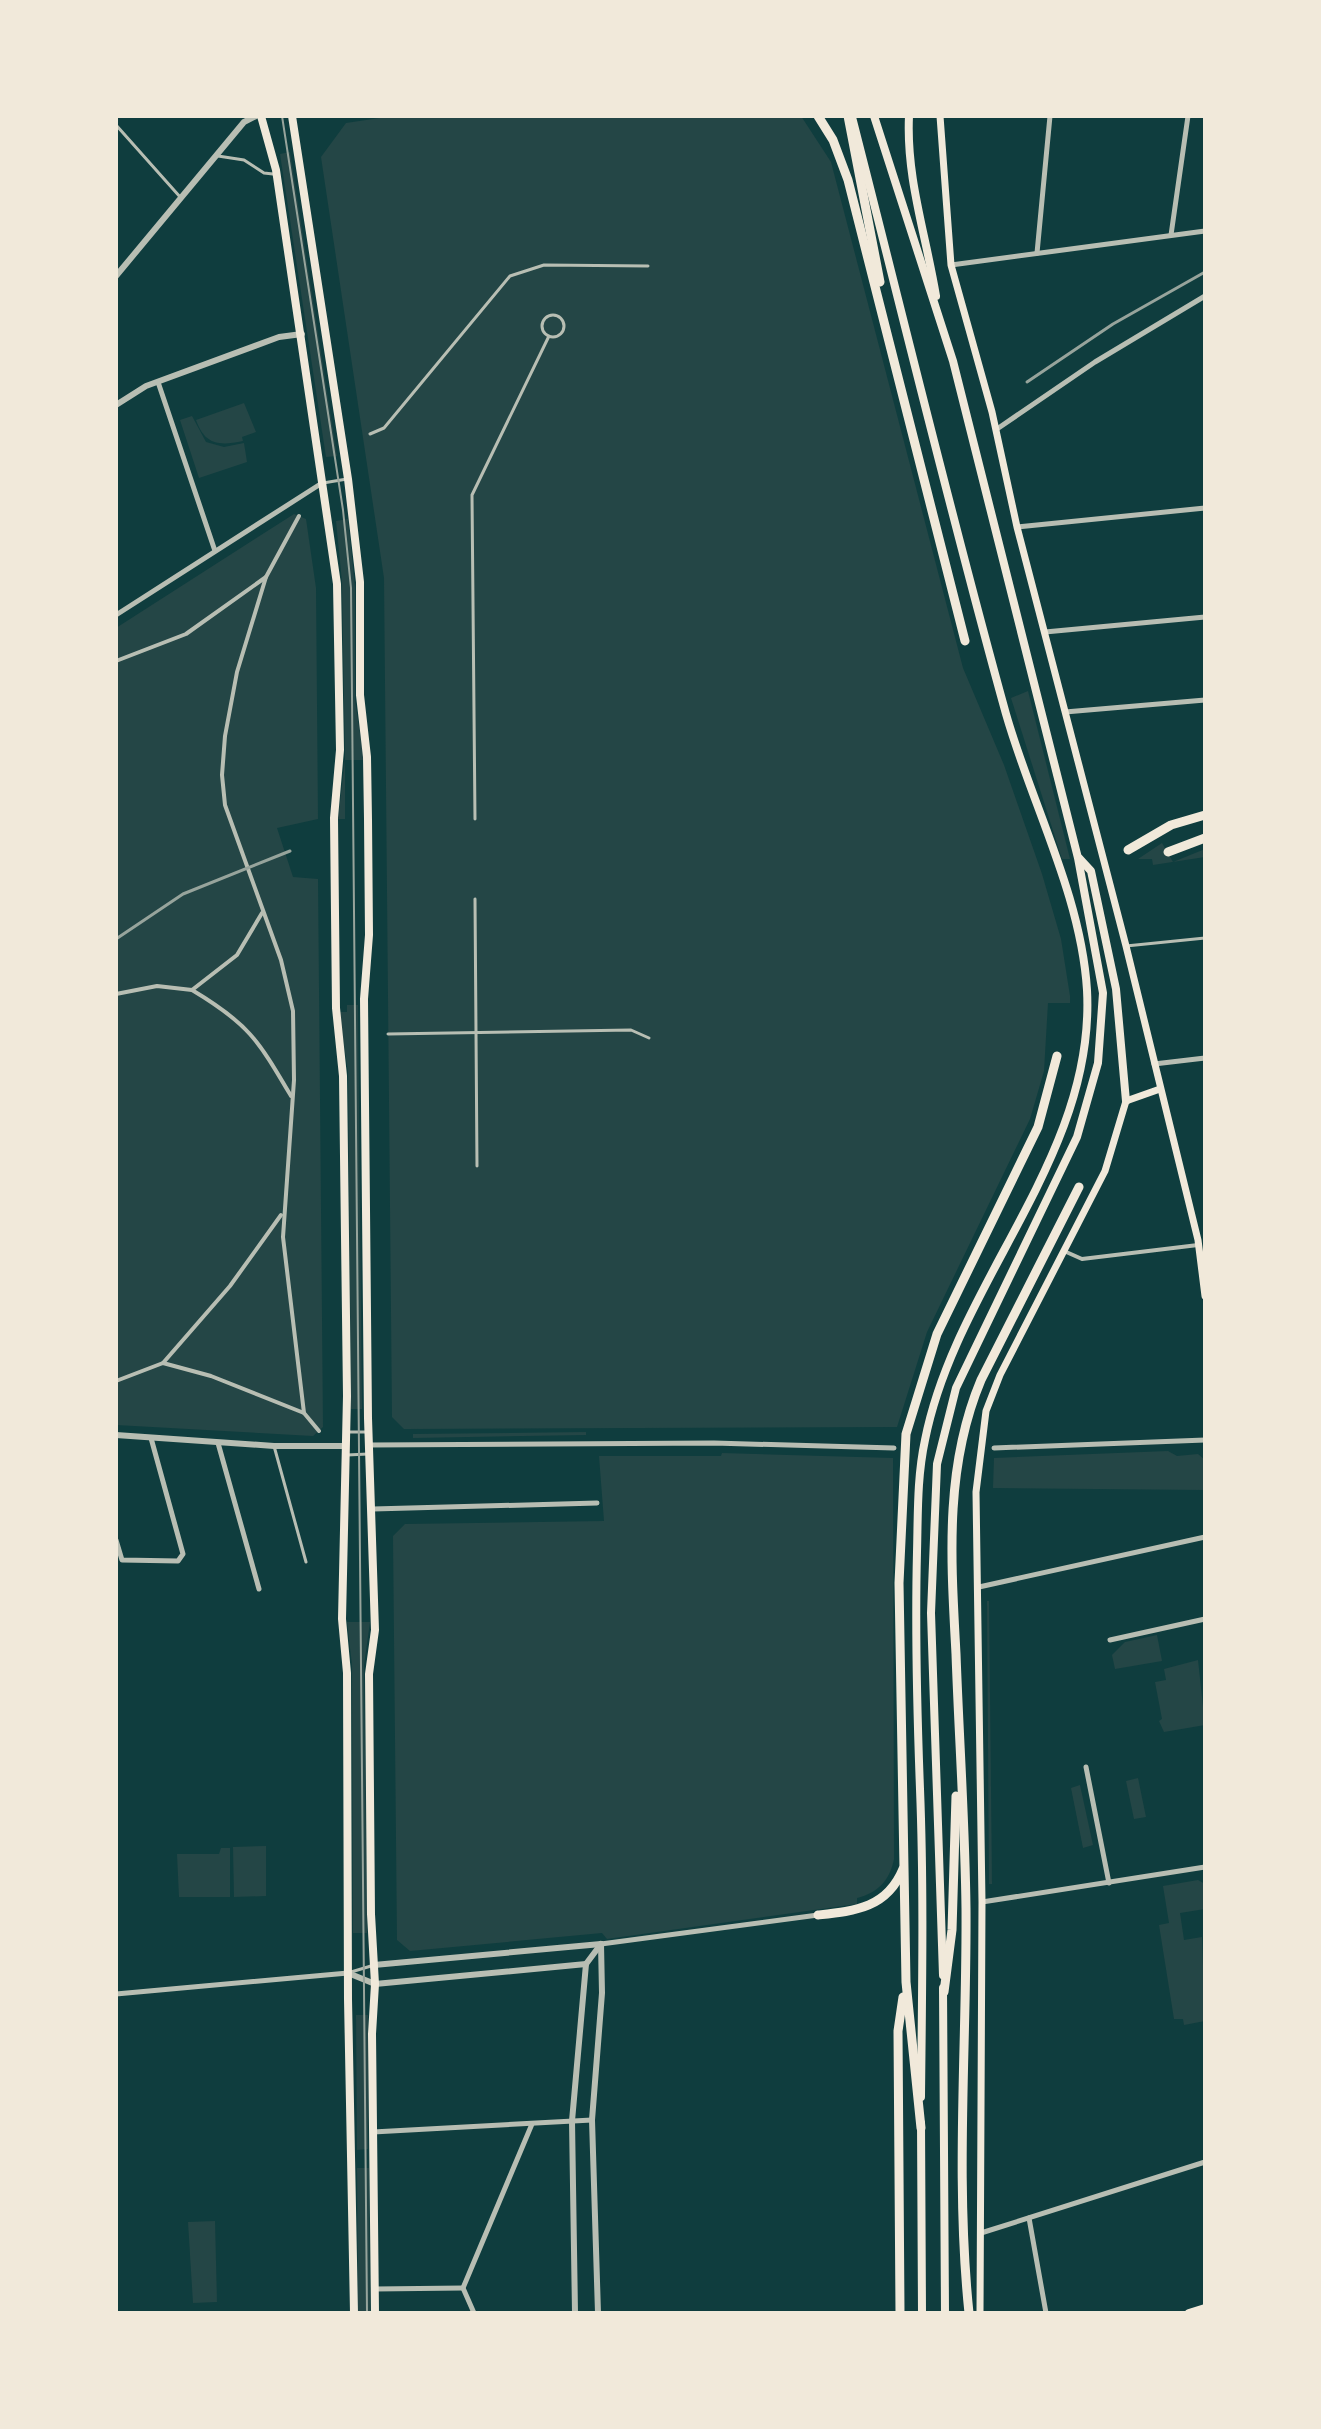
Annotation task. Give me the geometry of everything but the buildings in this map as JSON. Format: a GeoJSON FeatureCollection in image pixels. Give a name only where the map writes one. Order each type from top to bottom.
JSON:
{"type":"FeatureCollection","features":[{"type":"Feature","properties":{"kind":"highway"},"geometry":{"type":"LineString","coordinates":[[818,116],[833,140],[848,180],[965,641]]}},
{"type":"Feature","properties":{"kind":"highway"},"geometry":{"type":"LineString","coordinates":[[850,116],[900,385]]}},
{"type":"Feature","properties":{"kind":"highway"},"geometry":{"type":"LineString","coordinates":[[1128,850],[1171,825],[1205,815]]}},
{"type":"Feature","properties":{"kind":"highway"},"geometry":{"type":"LineString","coordinates":[[1168,852],[1205,838]]}},
{"type":"Feature","properties":{"kind":"highway"},"geometry":{"type":"LineString","coordinates":[[921,2128],[906,1982],[899,1583],[902,1464],[916,1393],[951,1302],[1038,1127],[1057,1056]]}},
{"type":"Feature","properties":{"kind":"highway"},"geometry":{"type":"LineString","coordinates":[[969,2313],[962,2051],[966,1908],[952,1521],[957,1453],[970,1405],[1008,1321],[1079,1187]]}},
{"type":"Feature","properties":{"kind":"highway"},"geometry":{"type":"LineString","coordinates":[[944,1992],[952,1930],[959,1721]]}},
{"type":"Feature","properties":{"kind":"highway"},"geometry":{"type":"LineString","coordinates":[[818,1915],[856,1910],[883,1899],[899,1880],[905,1863]]}},
{"type":"Feature","properties":{"kind":"highway"},"geometry":{"type":"LineString","coordinates":[[900,2313],[898,2031],[906,1982]]}},
{"type":"Feature","properties":{"kind":"main road"},"geometry":{"type":"LineString","coordinates":[[258,116],[276,174],[337,584],[340,750],[334,803],[336,1004],[343,1076],[348,1973],[354,2313]]}},
{"type":"Feature","properties":{"kind":"main road"},"geometry":{"type":"LineString","coordinates":[[292,116],[348,479],[360,582],[360,695],[367,757],[369,935],[364,1023],[369,1432],[375,1630],[369,1688],[375,1984],[372,2132],[376,2165],[375,2313]]}},
{"type":"Feature","properties":{"kind":"main road"},"geometry":{"type":"LineString","coordinates":[[850,116],[997,681],[1075,923],[1087,992],[1084,1055],[1077,1092],[1065,1129],[1000,1252],[944,1379],[931,1412],[920,1464],[915,1615],[922,1844],[922,2313]]}},
{"type":"Feature","properties":{"kind":"main road"},"geometry":{"type":"LineString","coordinates":[[874,116],[940,316]]}},
{"type":"Feature","properties":{"kind":"main road"},"geometry":{"type":"LineString","coordinates":[[909,116],[907,150],[940,316],[1078,858],[1091,915],[1103,993],[1098,1063],[1092,1093],[1067,1160],[1015,1260],[956,1388],[942,1434],[933,1495],[931,1613],[944,1992],[945,2313]]}},
{"type":"Feature","properties":{"kind":"main road"},"geometry":{"type":"LineString","coordinates":[[940,116],[951,265],[997,429],[1017,527],[1200,1241],[1205,1296]]}},
{"type":"Feature","properties":{"kind":"main road"},"geometry":{"type":"LineString","coordinates":[[980,2313],[982,1902],[976,1492],[986,1411],[1105,1171],[1126,1101],[1116,989],[1091,871],[1078,858]]}},
{"type":"Feature","properties":{"kind":"main road"},"geometry":{"type":"LineString","coordinates":[[1126,1101],[1160,1089]]}},
{"type":"Feature","properties":{"kind":"main road"},"geometry":{"type":"LineString","coordinates":[[1189,2313],[1205,2308]]}},
{"type":"Feature","properties":{"kind":"street"},"geometry":{"type":"LineString","coordinates":[[116,276],[244,122],[258,116]]}},
{"type":"Feature","properties":{"kind":"street"},"geometry":{"type":"LineString","coordinates":[[1037,253],[1050,116]]}},
{"type":"Feature","properties":{"kind":"street"},"geometry":{"type":"LineString","coordinates":[[1171,235],[1188,116]]}},
{"type":"Feature","properties":{"kind":"street"},"geometry":{"type":"LineString","coordinates":[[951,265],[1205,231]]}},
{"type":"Feature","properties":{"kind":"street"},"geometry":{"type":"LineString","coordinates":[[997,429],[1095,362],[1205,296]]}},
{"type":"Feature","properties":{"kind":"street"},"geometry":{"type":"LineString","coordinates":[[116,405],[158,382],[279,337],[302,334]]}},
{"type":"Feature","properties":{"kind":"street"},"geometry":{"type":"LineString","coordinates":[[158,382],[215,551]]}},
{"type":"Feature","properties":{"kind":"street"},"geometry":{"type":"LineString","coordinates":[[116,615],[323,483]]}},
{"type":"Feature","properties":{"kind":"street"},"geometry":{"type":"LineString","coordinates":[[1017,527],[1205,508]]}},
{"type":"Feature","properties":{"kind":"street"},"geometry":{"type":"LineString","coordinates":[[299,516],[266,577],[231,693],[222,758],[225,805],[290,995],[295,1053],[283,1213],[288,1301],[304,1413]]}},
{"type":"Feature","properties":{"kind":"street"},"geometry":{"type":"LineString","coordinates":[[116,661],[186,634],[266,577]]}},
{"type":"Feature","properties":{"kind":"street"},"geometry":{"type":"LineString","coordinates":[[1045,632],[1205,617]]}},
{"type":"Feature","properties":{"kind":"street"},"geometry":{"type":"LineString","coordinates":[[1065,712],[1205,700]]}},
{"type":"Feature","properties":{"kind":"street"},"geometry":{"type":"LineString","coordinates":[[192,990],[237,955],[263,910]]}},
{"type":"Feature","properties":{"kind":"street"},"geometry":{"type":"LineString","coordinates":[[116,994],[157,986],[192,990],[243,1022],[263,1046],[292,1097]]}},
{"type":"Feature","properties":{"kind":"street"},"geometry":{"type":"LineString","coordinates":[[1154,1064],[1205,1058]]}},
{"type":"Feature","properties":{"kind":"street"},"geometry":{"type":"LineString","coordinates":[[116,1381],[163,1363],[230,1286],[283,1213]]}},
{"type":"Feature","properties":{"kind":"street"},"geometry":{"type":"LineString","coordinates":[[1064,1251],[1082,1259],[1200,1241]]}},
{"type":"Feature","properties":{"kind":"street"},"geometry":{"type":"LineString","coordinates":[[163,1363],[211,1376],[304,1413],[319,1431]]}},
{"type":"Feature","properties":{"kind":"street"},"geometry":{"type":"LineString","coordinates":[[116,1435],[344,1450]]}},
{"type":"Feature","properties":{"kind":"street"},"geometry":{"type":"LineString","coordinates":[[116,1540],[122,1560],[178,1561],[183,1554],[151,1438]]}},
{"type":"Feature","properties":{"kind":"street"},"geometry":{"type":"LineString","coordinates":[[994,1448],[1205,1440]]}},
{"type":"Feature","properties":{"kind":"street"},"geometry":{"type":"LineString","coordinates":[[218,1443],[259,1589]]}},
{"type":"Feature","properties":{"kind":"street"},"geometry":{"type":"LineString","coordinates":[[370,1450],[596,1444],[894,1448]]}},
{"type":"Feature","properties":{"kind":"street"},"geometry":{"type":"LineString","coordinates":[[373,1509],[597,1503]]}},
{"type":"Feature","properties":{"kind":"street"},"geometry":{"type":"LineString","coordinates":[[979,1587],[1205,1537]]}},
{"type":"Feature","properties":{"kind":"street"},"geometry":{"type":"LineString","coordinates":[[1110,1640],[1205,1619]]}},
{"type":"Feature","properties":{"kind":"street"},"geometry":{"type":"LineString","coordinates":[[1086,1767],[1109,1883]]}},
{"type":"Feature","properties":{"kind":"street"},"geometry":{"type":"LineString","coordinates":[[982,1902],[1205,1867]]}},
{"type":"Feature","properties":{"kind":"street"},"geometry":{"type":"LineString","coordinates":[[374,1965],[601,1944],[818,1915]]}},
{"type":"Feature","properties":{"kind":"street"},"geometry":{"type":"LineString","coordinates":[[575,2313],[572,2121],[586,1964],[601,1944]]}},
{"type":"Feature","properties":{"kind":"street"},"geometry":{"type":"LineString","coordinates":[[598,2313],[592,2120],[602,1993],[601,1944]]}},
{"type":"Feature","properties":{"kind":"street"},"geometry":{"type":"LineString","coordinates":[[116,1994],[348,1973],[375,1984],[586,1964]]}},
{"type":"Feature","properties":{"kind":"street"},"geometry":{"type":"LineString","coordinates":[[372,2132],[592,2120]]}},
{"type":"Feature","properties":{"kind":"street"},"geometry":{"type":"LineString","coordinates":[[474,2313],[463,2288],[532,2124]]}},
{"type":"Feature","properties":{"kind":"street"},"geometry":{"type":"LineString","coordinates":[[981,2233],[1205,2162]]}},
{"type":"Feature","properties":{"kind":"street"},"geometry":{"type":"LineString","coordinates":[[1029,2218],[1046,2313]]}},
{"type":"Feature","properties":{"kind":"street"},"geometry":{"type":"LineString","coordinates":[[374,2289],[463,2288]]}},
{"type":"Feature","properties":{"kind":"lane"},"geometry":{"type":"LineString","coordinates":[[116,125],[181,198]]}},
{"type":"Feature","properties":{"kind":"lane"},"geometry":{"type":"LineString","coordinates":[[218,156],[244,160],[264,173],[276,174]]}},
{"type":"Feature","properties":{"kind":"lane"},"geometry":{"type":"LineString","coordinates":[[370,434],[384,428],[510,276],[544,265],[648,266]]}},
{"type":"Feature","properties":{"kind":"lane"},"geometry":{"type":"LineString","coordinates":[[556,316],[563,322],[563,330],[559,335],[549,336],[543,330],[543,321],[556,316]]}},
{"type":"Feature","properties":{"kind":"lane"},"geometry":{"type":"LineString","coordinates":[[475,819],[472,495],[549,336]]}},
{"type":"Feature","properties":{"kind":"lane"},"geometry":{"type":"LineString","coordinates":[[323,483],[348,479]]}},
{"type":"Feature","properties":{"kind":"lane"},"geometry":{"type":"LineString","coordinates":[[475,899],[477,1166]]}},
{"type":"Feature","properties":{"kind":"lane"},"geometry":{"type":"LineString","coordinates":[[1126,946],[1205,938]]}},
{"type":"Feature","properties":{"kind":"lane"},"geometry":{"type":"LineString","coordinates":[[388,1034],[631,1030],[649,1038]]}},
{"type":"Feature","properties":{"kind":"lane"},"geometry":{"type":"LineString","coordinates":[[344,1433],[369,1432]]}},
{"type":"Feature","properties":{"kind":"lane"},"geometry":{"type":"LineString","coordinates":[[274,1446],[306,1562]]}},
{"type":"Feature","properties":{"kind":"lane"},"geometry":{"type":"LineString","coordinates":[[344,1450],[370,1450]]}},
{"type":"Feature","properties":{"kind":"lane"},"geometry":{"type":"LineString","coordinates":[[348,1973],[374,1965]]}},
{"type":"Feature","properties":{"kind":"shaded area"},"geometry":{"type":"Polygon","coordinates":[[[393,116],[801,116],[831,162],[963,668],[1004,765],[1042,874],[1061,939],[1070,996],[1070,1003],[1048,1003],[1044,1071],[1030,1119],[927,1332],[897,1427],[404,1429],[392,1417],[384,578],[321,157],[346,123],[393,116]]]}},
{"type":"Feature","properties":{"kind":"shaded area"},"geometry":{"type":"Polygon","coordinates":[[[290,152],[337,456],[326,457],[280,154],[290,152]]]}},
{"type":"Feature","properties":{"kind":"shaded area"},"geometry":{"type":"Polygon","coordinates":[[[244,403],[256,432],[242,437],[243,441],[227,443],[214,442],[204,435],[196,420],[244,403]]]}},
{"type":"Feature","properties":{"kind":"shaded area"},"geometry":{"type":"Polygon","coordinates":[[[192,416],[206,442],[224,447],[244,443],[247,462],[199,478],[180,420],[192,416]]]}},
{"type":"Feature","properties":{"kind":"shaded area"},"geometry":{"type":"Polygon","coordinates":[[[294,514],[306,519],[316,588],[318,819],[277,828],[293,877],[318,879],[323,1427],[313,1436],[116,1425],[116,628],[294,514]]]}},
{"type":"Feature","properties":{"kind":"shaded area"},"geometry":{"type":"Polygon","coordinates":[[[348,519],[355,587],[355,700],[364,760],[345,760],[342,582],[336,521],[348,519]]]}},
{"type":"Feature","properties":{"kind":"shaded area"},"geometry":{"type":"Polygon","coordinates":[[[1028,691],[1070,859],[1062,859],[1011,698],[1028,691]]]}},
{"type":"Feature","properties":{"kind":"shaded area"},"geometry":{"type":"Polygon","coordinates":[[[345,760],[345,819],[338,819],[345,760]]]}},
{"type":"Feature","properties":{"kind":"shaded area"},"geometry":{"type":"Polygon","coordinates":[[[1162,843],[1173,862],[1153,865],[1152,859],[1138,859],[1162,843]]]}},
{"type":"Feature","properties":{"kind":"shaded area"},"geometry":{"type":"Polygon","coordinates":[[[1205,849],[1205,857],[1173,862],[1205,849]]]}},
{"type":"Feature","properties":{"kind":"shaded area"},"geometry":{"type":"Polygon","coordinates":[[[347,1005],[358,1005],[362,1409],[351,1409],[348,1072],[339,1012],[347,1012],[347,1005]]]}},
{"type":"Feature","properties":{"kind":"shaded area"},"geometry":{"type":"Polygon","coordinates":[[[586,1432],[586,1435],[413,1438],[413,1434],[586,1432]]]}},
{"type":"Feature","properties":{"kind":"shaded area"},"geometry":{"type":"Polygon","coordinates":[[[1168,1451],[1177,1456],[1198,1454],[1205,1460],[1205,1490],[993,1488],[994,1458],[1168,1451]]]}},
{"type":"Feature","properties":{"kind":"shaded area"},"geometry":{"type":"Polygon","coordinates":[[[722,1453],[893,1458],[894,1859],[886,1879],[871,1893],[857,1898],[857,1904],[607,1939],[602,1933],[410,1951],[397,1940],[393,1536],[405,1524],[604,1521],[599,1456],[721,1456],[722,1453]]]}},
{"type":"Feature","properties":{"kind":"shaded area"},"geometry":{"type":"Polygon","coordinates":[[[989,1601],[992,1884],[989,1884],[989,1601]]]}},
{"type":"Feature","properties":{"kind":"shaded area"},"geometry":{"type":"Polygon","coordinates":[[[347,1622],[370,1622],[364,1665],[367,1933],[353,1933],[352,1665],[347,1622]]]}},
{"type":"Feature","properties":{"kind":"shaded area"},"geometry":{"type":"Polygon","coordinates":[[[1157,1635],[1162,1661],[1115,1669],[1112,1655],[1125,1642],[1157,1635]]]}},
{"type":"Feature","properties":{"kind":"shaded area"},"geometry":{"type":"Polygon","coordinates":[[[1198,1660],[1205,1725],[1164,1732],[1159,1721],[1162,1719],[1155,1682],[1166,1680],[1164,1669],[1198,1660]]]}},
{"type":"Feature","properties":{"kind":"shaded area"},"geometry":{"type":"Polygon","coordinates":[[[1138,1778],[1146,1817],[1134,1819],[1126,1781],[1138,1778]]]}},
{"type":"Feature","properties":{"kind":"shaded area"},"geometry":{"type":"Polygon","coordinates":[[[1080,1785],[1093,1845],[1083,1848],[1071,1788],[1080,1785]]]}},
{"type":"Feature","properties":{"kind":"shaded area"},"geometry":{"type":"Polygon","coordinates":[[[266,1846],[266,1896],[234,1897],[233,1847],[266,1846]]]}},
{"type":"Feature","properties":{"kind":"shaded area"},"geometry":{"type":"Polygon","coordinates":[[[221,1848],[230,1848],[230,1897],[179,1897],[177,1854],[219,1854],[221,1848]]]}},
{"type":"Feature","properties":{"kind":"shaded area"},"geometry":{"type":"Polygon","coordinates":[[[1198,1880],[1205,1884],[1205,1909],[1180,1913],[1184,1940],[1202,1937],[1205,2021],[1184,2025],[1183,2019],[1174,2019],[1159,1925],[1169,1923],[1163,1886],[1198,1880]]]}},
{"type":"Feature","properties":{"kind":"shaded area"},"geometry":{"type":"Polygon","coordinates":[[[356,2015],[368,2015],[368,2149],[357,2150],[356,2015]]]}},
{"type":"Feature","properties":{"kind":"shaded area"},"geometry":{"type":"Polygon","coordinates":[[[357,2168],[369,2168],[370,2313],[358,2313],[357,2168]]]}},
{"type":"Feature","properties":{"kind":"shaded area"},"geometry":{"type":"Polygon","coordinates":[[[215,2221],[217,2302],[193,2303],[188,2222],[215,2221]]]}},
{"type":"Feature","properties":{"kind":"tram line"},"geometry":{"type":"LineString","coordinates":[[282,116],[343,510],[351,588],[367,2313]]}},
{"type":"Feature","properties":{"kind":"railway"},"geometry":{"type":"LineString","coordinates":[[1027,382],[1113,324],[1205,272]]}},
{"type":"Feature","properties":{"kind":"railway"},"geometry":{"type":"LineString","coordinates":[[116,939],[183,894],[290,851]]}}]}
